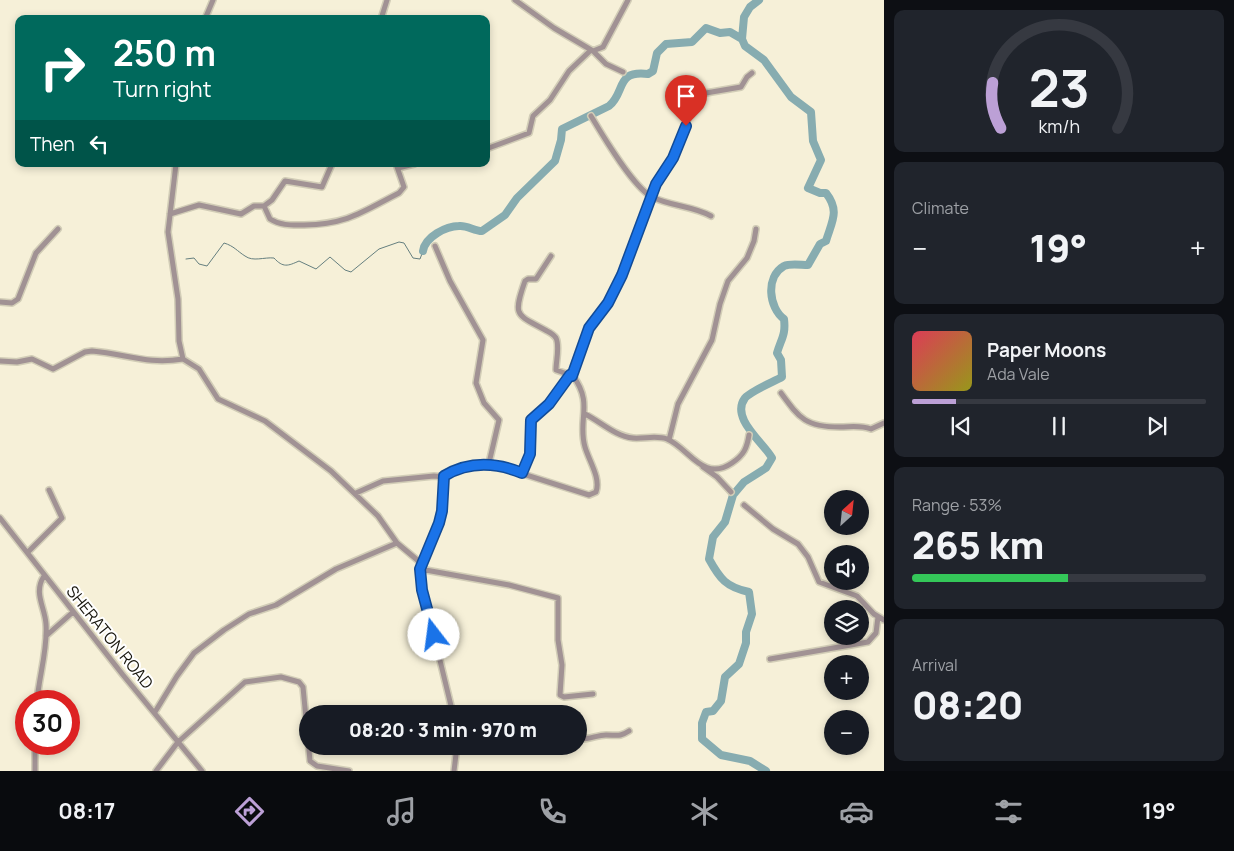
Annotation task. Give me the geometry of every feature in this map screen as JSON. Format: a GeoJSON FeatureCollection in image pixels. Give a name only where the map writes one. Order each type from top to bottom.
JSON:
{"type":"FeatureCollection","features":[{"type":"Feature","properties":{"kind":"street"},"geometry":{"type":"LineString","coordinates":[[207,15],[213,0]]}},
{"type":"Feature","properties":{"kind":"street"},"geometry":{"type":"LineString","coordinates":[[382,15],[387,0]]}},
{"type":"Feature","properties":{"kind":"street"},"geometry":{"type":"LineString","coordinates":[[515,0],[554,28],[592,50],[606,64],[623,72]]}},
{"type":"Feature","properties":{"kind":"street"},"geometry":{"type":"LineString","coordinates":[[490,148],[529,133],[534,116],[550,100],[570,71],[592,50],[604,47],[628,0]]}},
{"type":"Feature","properties":{"kind":"street"},"geometry":{"type":"LineString","coordinates":[[522,473],[530,454],[531,420],[549,404],[571,376],[589,328],[608,303],[622,275],[656,184],[680,144],[694,99],[700,94],[741,87],[752,73]]}},
{"type":"Feature","properties":{"kind":"street"},"geometry":{"type":"LineString","coordinates":[[591,116],[605,140],[632,177],[652,197],[696,209],[711,216]]}},
{"type":"Feature","properties":{"kind":"street"},"geometry":{"type":"LineString","coordinates":[[176,167],[170,214],[169,246],[178,299],[179,342],[183,359]]}},
{"type":"Feature","properties":{"kind":"street"},"geometry":{"type":"LineString","coordinates":[[170,214],[199,205],[238,214],[254,206],[264,206],[276,195],[285,181],[322,187],[331,167]]}},
{"type":"Feature","properties":{"kind":"street"},"geometry":{"type":"LineString","coordinates":[[264,206],[270,219],[282,224],[315,225],[341,222],[399,193],[405,185],[397,167]]}},
{"type":"Feature","properties":{"kind":"street"},"geometry":{"type":"LineString","coordinates":[[0,302],[12,303],[18,298],[32,261],[58,228]]}},
{"type":"Feature","properties":{"kind":"street"},"geometry":{"type":"LineString","coordinates":[[670,440],[678,404],[712,340],[720,304],[728,281],[749,253],[756,230]]}},
{"type":"Feature","properties":{"kind":"street"},"geometry":{"type":"LineString","coordinates":[[435,246],[450,281],[483,340],[484,347],[475,377],[476,383],[484,403],[499,420],[489,463]]}},
{"type":"Feature","properties":{"kind":"street"},"geometry":{"type":"LineString","coordinates":[[356,493],[383,481],[434,476],[444,477],[470,466],[489,463],[589,495],[596,492],[598,486],[596,476],[583,441],[585,414],[582,390],[571,376],[556,370],[558,343],[554,335],[525,320],[518,312],[518,302],[525,281],[536,279],[551,256]]}},
{"type":"Feature","properties":{"kind":"street"},"geometry":{"type":"LineString","coordinates":[[0,361],[17,362],[32,359],[58,369],[84,352],[92,351],[142,361],[169,362],[183,359],[199,369],[218,398],[274,427],[356,493],[378,516],[397,543],[421,566],[509,585],[558,598],[558,640],[562,665],[560,695],[564,697],[593,694]]}},
{"type":"Feature","properties":{"kind":"street"},"geometry":{"type":"LineString","coordinates":[[781,393],[802,420],[814,425],[854,426],[871,429],[884,423]]}},
{"type":"Feature","properties":{"kind":"street"},"geometry":{"type":"LineString","coordinates":[[585,414],[623,436],[670,440],[717,477],[731,492]]}},
{"type":"Feature","properties":{"kind":"street"},"geometry":{"type":"LineString","coordinates":[[697,462],[719,469],[727,466],[745,451],[749,434]]}},
{"type":"Feature","properties":{"kind":"street"},"geometry":{"type":"LineString","coordinates":[[444,477],[442,511],[439,523],[421,566],[422,590],[451,705]]}},
{"type":"Feature","properties":{"kind":"street"},"geometry":{"type":"LineString","coordinates":[[28,552],[62,518],[49,490]]}},
{"type":"Feature","properties":{"kind":"street"},"geometry":{"type":"LineString","coordinates":[[744,505],[773,529],[798,544],[808,558],[819,582],[857,596],[878,617],[884,620]]}},
{"type":"Feature","properties":{"kind":"street","name":"SHERATON ROAD"},"geometry":{"type":"LineString","coordinates":[[0,518],[28,552],[44,576],[202,771]]}},
{"type":"Feature","properties":{"kind":"street"},"geometry":{"type":"LineString","coordinates":[[155,712],[194,653],[224,630],[249,614],[276,605],[336,569],[397,543]]}},
{"type":"Feature","properties":{"kind":"street"},"geometry":{"type":"LineString","coordinates":[[39,690],[46,636],[46,624],[39,593],[39,585],[44,576]]}},
{"type":"Feature","properties":{"kind":"street"},"geometry":{"type":"LineString","coordinates":[[46,636],[73,612]]}},
{"type":"Feature","properties":{"kind":"street"},"geometry":{"type":"LineString","coordinates":[[770,659],[868,642],[876,633],[878,617]]}},
{"type":"Feature","properties":{"kind":"street"},"geometry":{"type":"LineString","coordinates":[[156,771],[178,742],[245,682],[281,677],[299,682],[303,687],[310,761],[318,766],[349,771]]}},
{"type":"Feature","properties":{"kind":"street"},"geometry":{"type":"LineString","coordinates":[[587,738],[606,735],[619,737],[629,731]]}},
{"type":"Feature","properties":{"kind":"street"},"geometry":{"type":"LineString","coordinates":[[35,755],[35,771]]}},
{"type":"Feature","properties":{"kind":"street"},"geometry":{"type":"LineString","coordinates":[[454,771],[456,755]]}},
{"type":"Feature","properties":{"kind":"waterway"},"geometry":{"type":"LineString","coordinates":[[759,0],[750,7],[744,17],[742,39],[745,46],[764,60],[791,97],[811,112],[813,141],[821,160],[808,188],[820,193],[826,193],[833,205],[834,211],[826,241],[820,244],[808,265],[786,265],[774,277],[771,292],[772,300],[775,308],[784,319],[784,333],[777,353],[781,360],[782,377],[748,395],[741,406],[745,422],[772,458],[766,468],[744,482],[733,495],[725,522],[713,537],[709,559],[724,581],[735,588],[749,592],[752,614],[739,664],[725,677],[721,701],[713,711],[706,712],[702,723],[702,739],[721,755],[750,761],[766,771]]}},
{"type":"Feature","properties":{"kind":"waterway"},"geometry":{"type":"LineString","coordinates":[[423,251],[428,241],[442,230],[454,226],[462,226],[482,231],[505,215],[517,198],[555,161],[562,129],[609,106],[630,75],[648,74],[653,71],[657,53],[666,44],[692,42],[706,28],[720,33],[730,32],[742,39]]}},
{"type":"Feature","properties":{"kind":"waterway"},"geometry":{"type":"LineString","coordinates":[[186,259],[194,258],[199,264],[207,266],[224,243],[248,258],[274,258],[283,265],[299,261],[316,269],[330,257],[345,270],[351,272],[379,249],[399,242],[404,243],[413,258],[420,259],[423,251]]}},
{"type":"Feature","properties":{"kind":"route"},"geometry":{"type":"LineString","coordinates":[[434,635],[422,590],[420,569],[439,523],[442,511],[444,476],[448,473],[481,463],[489,463],[522,473],[532,445],[529,428],[531,420],[549,404],[562,389],[570,375],[572,376],[589,328],[608,303],[622,275],[635,246],[656,184],[673,158],[686,126]]}}]}
